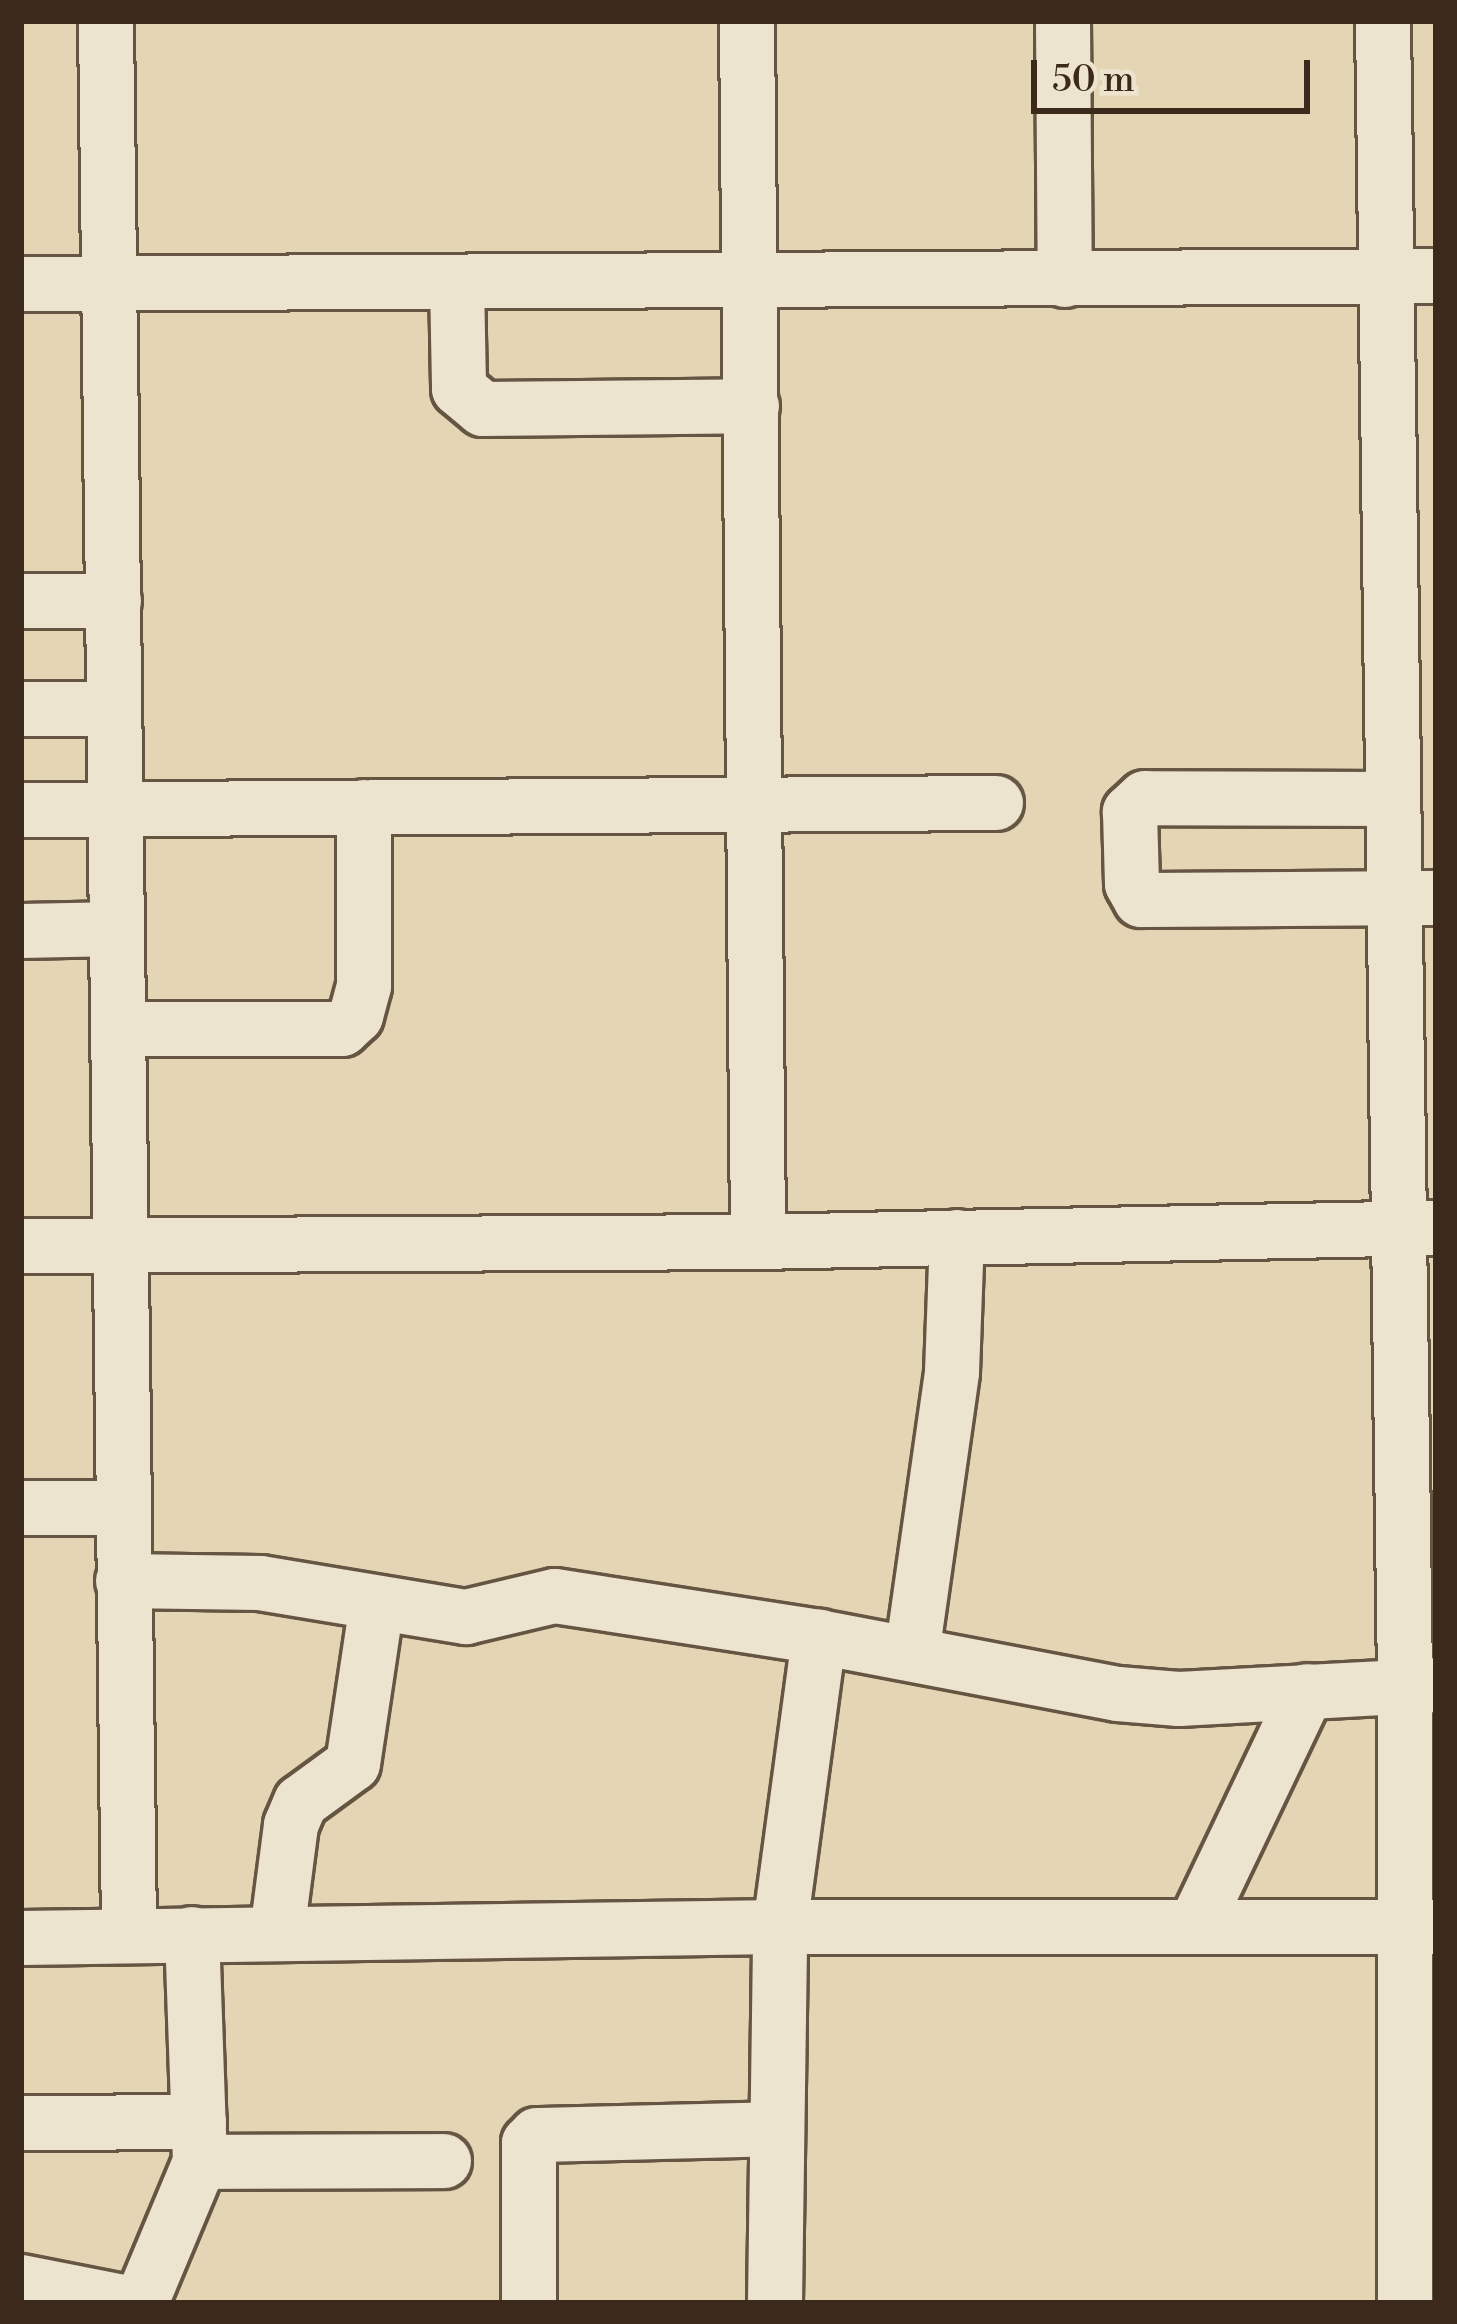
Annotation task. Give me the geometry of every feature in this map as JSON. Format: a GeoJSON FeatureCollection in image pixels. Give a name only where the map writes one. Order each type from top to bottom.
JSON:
{"type":"FeatureCollection","features":[{"type":"Feature","properties":{"kind":"street"},"geometry":{"type":"LineString","coordinates":[[106,21],[114,285],[115,929],[129,1935]]}},
{"type":"Feature","properties":{"kind":"street"},"geometry":{"type":"LineString","coordinates":[[746,21],[758,805],[758,1241]]}},
{"type":"Feature","properties":{"kind":"street"},"geometry":{"type":"LineString","coordinates":[[1063,21],[1065,280]]}},
{"type":"Feature","properties":{"kind":"street"},"geometry":{"type":"LineString","coordinates":[[1383,21],[1412,277],[1391,799],[1415,898],[1421,1927],[1405,2303]]}},
{"type":"Feature","properties":{"kind":"street"},"geometry":{"type":"LineString","coordinates":[[21,284],[1412,277]]}},
{"type":"Feature","properties":{"kind":"street"},"geometry":{"type":"LineString","coordinates":[[457,282],[459,389],[483,409],[752,406]]}},
{"type":"Feature","properties":{"kind":"street"},"geometry":{"type":"LineString","coordinates":[[21,602],[114,601]]}},
{"type":"Feature","properties":{"kind":"street"},"geometry":{"type":"LineString","coordinates":[[21,709],[114,709]]}},
{"type":"Feature","properties":{"kind":"street"},"geometry":{"type":"LineString","coordinates":[[1391,799],[1144,798],[1130,812],[1132,884],[1141,900],[1415,898]]}},
{"type":"Feature","properties":{"kind":"street"},"geometry":{"type":"LineString","coordinates":[[21,810],[996,803]]}},
{"type":"Feature","properties":{"kind":"street"},"geometry":{"type":"LineString","coordinates":[[118,1029],[342,1029],[356,1016],[364,986],[364,807]]}},
{"type":"Feature","properties":{"kind":"street"},"geometry":{"type":"LineString","coordinates":[[21,931],[115,929]]}},
{"type":"Feature","properties":{"kind":"street"},"geometry":{"type":"LineString","coordinates":[[21,1246],[758,1241],[1416,1228]]}},
{"type":"Feature","properties":{"kind":"street"},"geometry":{"type":"LineString","coordinates":[[912,1654],[952,1372],[957,1237]]}},
{"type":"Feature","properties":{"kind":"street"},"geometry":{"type":"LineString","coordinates":[[21,1508],[121,1508]]}},
{"type":"Feature","properties":{"kind":"street"},"geometry":{"type":"LineString","coordinates":[[123,1581],[260,1582],[466,1617],[555,1595],[819,1636],[1118,1694],[1179,1699],[1420,1685]]}},
{"type":"Feature","properties":{"kind":"street"},"geometry":{"type":"LineString","coordinates":[[277,1934],[291,1825],[301,1802],[353,1765],[363,1731],[377,1604]]}},
{"type":"Feature","properties":{"kind":"street"},"geometry":{"type":"LineString","coordinates":[[776,2303],[779,1927],[819,1636]]}},
{"type":"Feature","properties":{"kind":"street"},"geometry":{"type":"LineString","coordinates":[[1196,1924],[1307,1691]]}},
{"type":"Feature","properties":{"kind":"street"},"geometry":{"type":"LineString","coordinates":[[21,1938],[779,1927],[1421,1927]]}},
{"type":"Feature","properties":{"kind":"street"},"geometry":{"type":"LineString","coordinates":[[141,2303],[199,2142],[192,1934]]}},
{"type":"Feature","properties":{"kind":"street"},"geometry":{"type":"LineString","coordinates":[[21,2123],[444,2161]]}},
{"type":"Feature","properties":{"kind":"street"},"geometry":{"type":"LineString","coordinates":[[529,2303],[529,2143],[537,2134],[776,2129]]}},
{"type":"Feature","properties":{"kind":"street"},"geometry":{"type":"LineString","coordinates":[[21,2282],[128,2303]]}}]}
